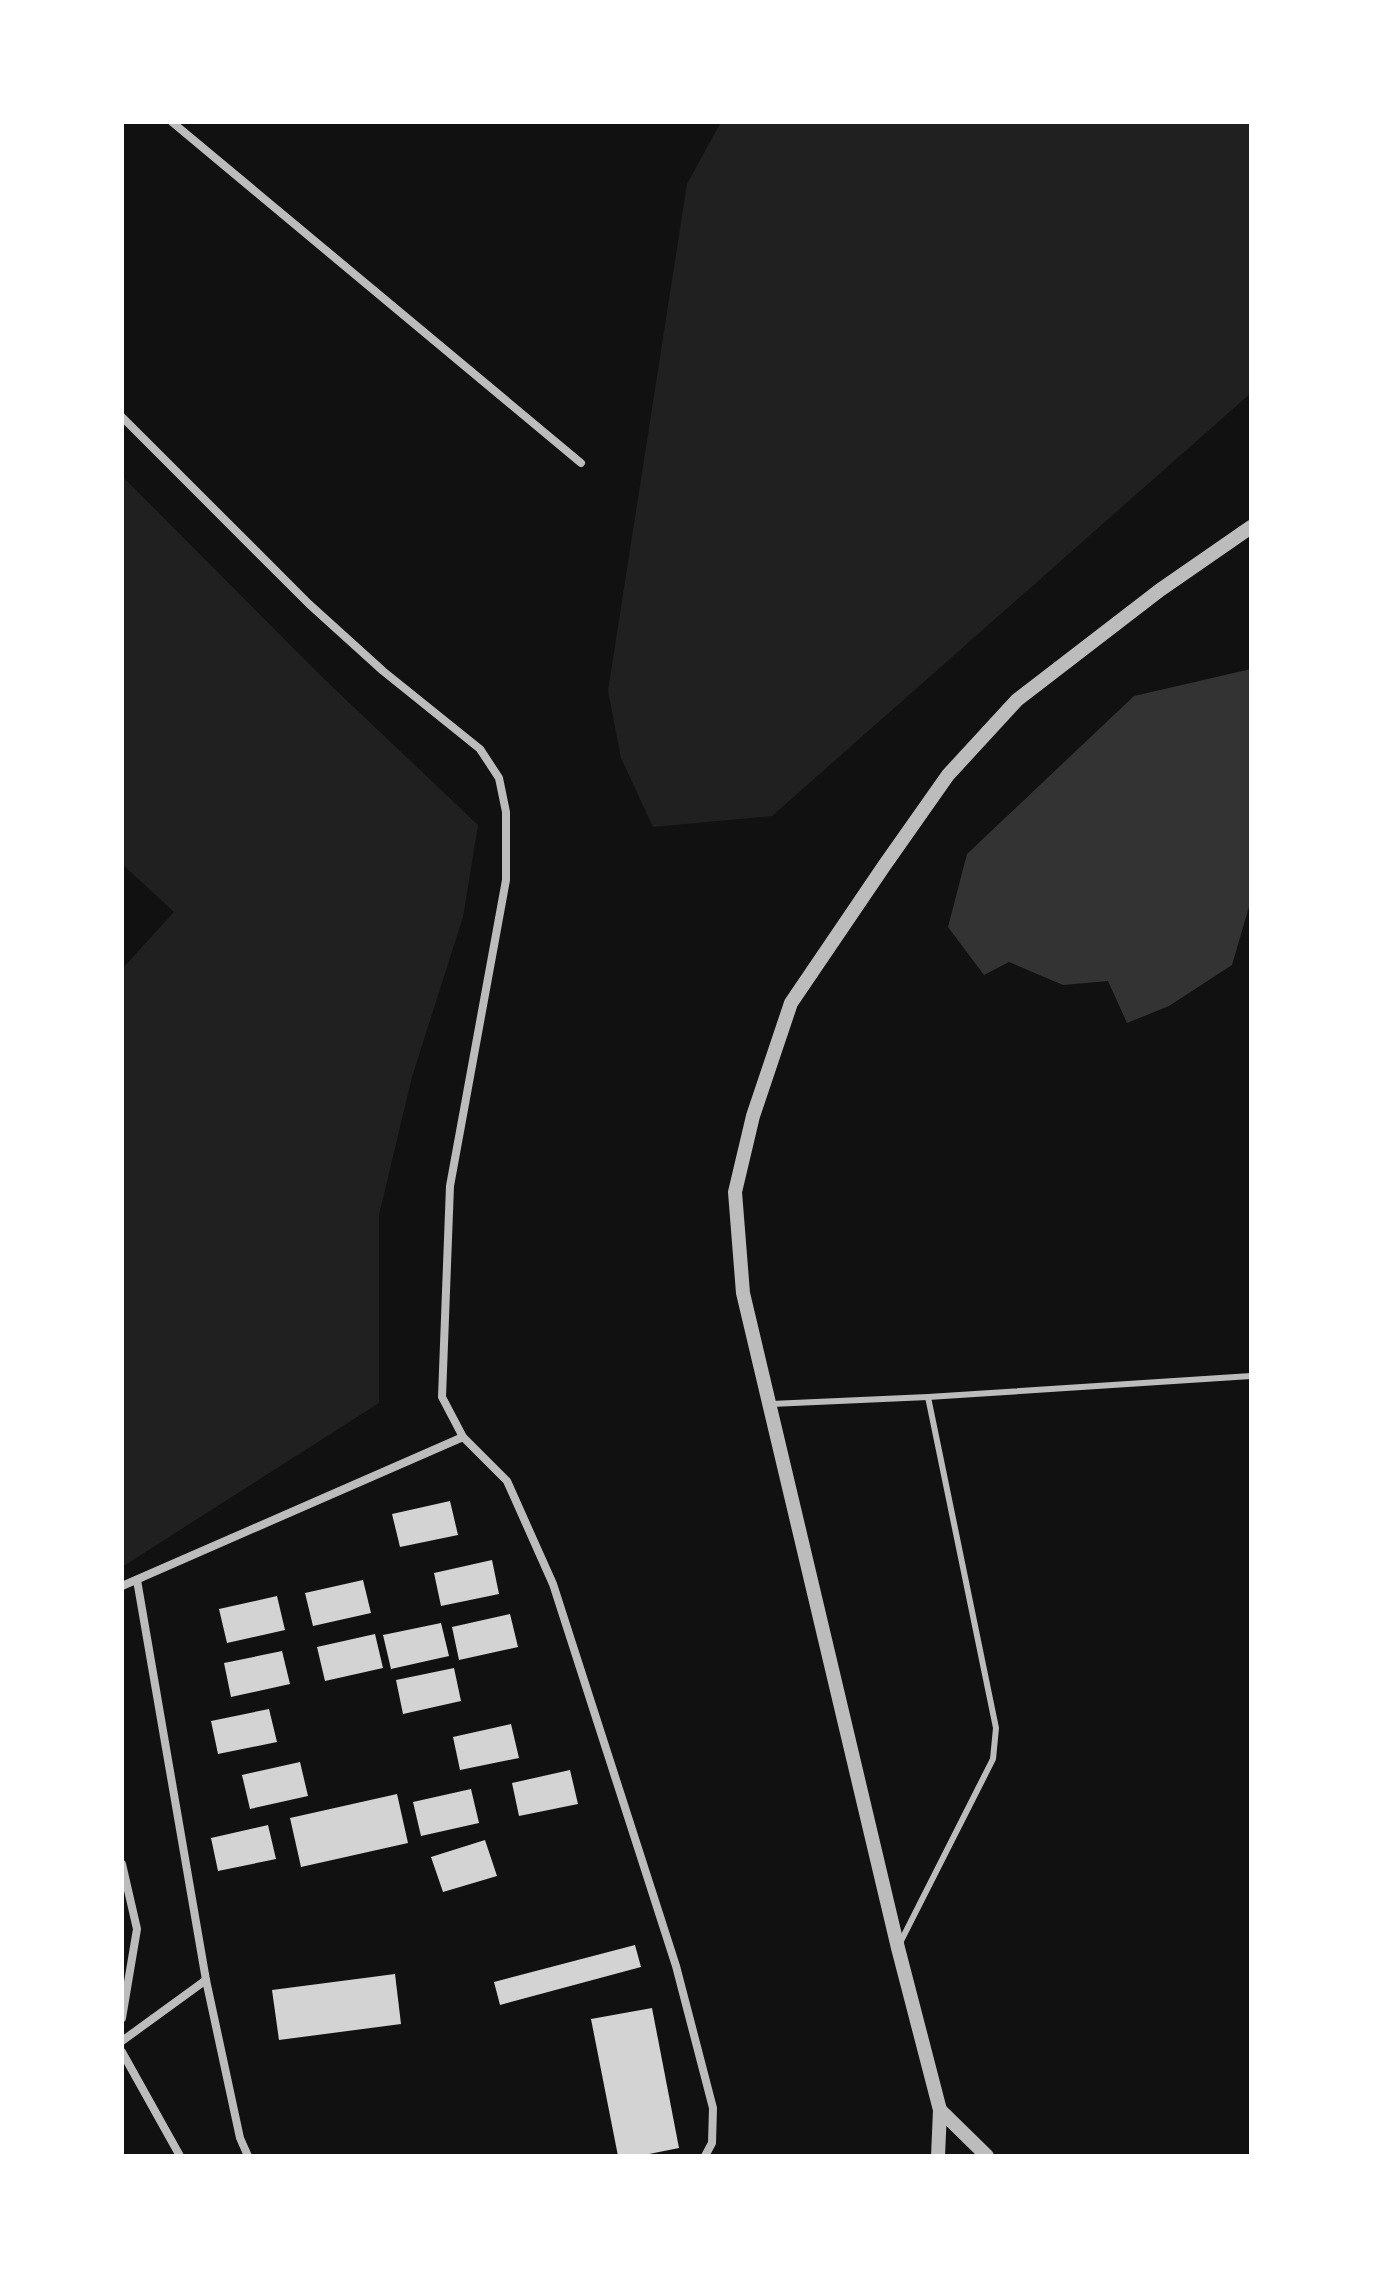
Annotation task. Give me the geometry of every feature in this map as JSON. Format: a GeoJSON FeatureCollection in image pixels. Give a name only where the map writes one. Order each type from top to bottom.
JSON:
{"type":"FeatureCollection","features":[{"type":"Feature","properties":{"kind":"street"},"geometry":{"type":"LineString","coordinates":[[172,122],[581,463]]}},
{"type":"Feature","properties":{"kind":"street"},"geometry":{"type":"LineString","coordinates":[[122,417],[309,604],[383,671],[480,749],[499,778],[506,812],[506,880],[450,1186],[442,1397],[463,1437],[507,1481],[553,1584],[680,1980],[713,2108],[712,2143],[705,2156]]}},
{"type":"Feature","properties":{"kind":"street"},"geometry":{"type":"LineString","coordinates":[[938,2156],[940,2110],[898,1948],[743,1293],[735,1192],[753,1116],[791,1003],[948,775],[1017,700],[1160,590],[1251,527]]}},
{"type":"Feature","properties":{"kind":"street"},"geometry":{"type":"LineString","coordinates":[[122,1586],[463,1437]]}},
{"type":"Feature","properties":{"kind":"street"},"geometry":{"type":"LineString","coordinates":[[137,1580],[206,1980],[240,2138],[248,2156]]}},
{"type":"Feature","properties":{"kind":"street"},"geometry":{"type":"LineString","coordinates":[[122,1864],[137,1929],[122,2018]]}},
{"type":"Feature","properties":{"kind":"street"},"geometry":{"type":"LineString","coordinates":[[122,2041],[206,1980]]}},
{"type":"Feature","properties":{"kind":"street"},"geometry":{"type":"LineString","coordinates":[[122,2052],[180,2156]]}},
{"type":"Feature","properties":{"kind":"street"},"geometry":{"type":"LineString","coordinates":[[940,2110],[987,2156]]}},
{"type":"Feature","properties":{"kind":"lane"},"geometry":{"type":"LineString","coordinates":[[771,1404],[1251,1376]]}},
{"type":"Feature","properties":{"kind":"lane"},"geometry":{"type":"LineString","coordinates":[[898,1948],[993,1759],[996,1728],[928,1397]]}},
{"type":"Feature","properties":{"kind":"shaded area"},"geometry":{"type":"Polygon","coordinates":[[[721,122],[1251,122],[1251,393],[772,816],[653,827],[621,758],[608,691],[687,184],[721,122]]]}},
{"type":"Feature","properties":{"kind":"shaded area"},"geometry":{"type":"Polygon","coordinates":[[[122,476],[321,676],[478,825],[463,917],[412,1077],[379,1215],[379,1403],[122,1567],[122,969],[174,912],[122,864],[122,476]]]}},
{"type":"Feature","properties":{"kind":"shaded area"},"geometry":{"type":"Polygon","coordinates":[[[1251,669],[1251,900],[1232,965],[1169,1006],[1127,1023],[1108,981],[1063,985],[1009,962],[984,975],[948,927],[967,854],[1134,696],[1251,669]]]}},
{"type":"Feature","properties":{"kind":"building"},"geometry":{"type":"Polygon","coordinates":[[[450,1501],[458,1535],[400,1547],[392,1514],[450,1501]]]}},
{"type":"Feature","properties":{"kind":"building"},"geometry":{"type":"Polygon","coordinates":[[[492,1560],[499,1594],[441,1606],[434,1573],[492,1560]]]}},
{"type":"Feature","properties":{"kind":"building"},"geometry":{"type":"Polygon","coordinates":[[[363,1580],[371,1613],[313,1626],[305,1593],[363,1580]]]}},
{"type":"Feature","properties":{"kind":"building"},"geometry":{"type":"Polygon","coordinates":[[[277,1596],[285,1630],[227,1643],[219,1609],[277,1596]]]}},
{"type":"Feature","properties":{"kind":"building"},"geometry":{"type":"Polygon","coordinates":[[[510,1614],[518,1647],[459,1660],[452,1627],[510,1614]]]}},
{"type":"Feature","properties":{"kind":"building"},"geometry":{"type":"Polygon","coordinates":[[[441,1623],[449,1656],[391,1669],[383,1635],[441,1623]]]}},
{"type":"Feature","properties":{"kind":"building"},"geometry":{"type":"Polygon","coordinates":[[[375,1634],[383,1668],[325,1681],[317,1647],[375,1634]]]}},
{"type":"Feature","properties":{"kind":"building"},"geometry":{"type":"Polygon","coordinates":[[[282,1651],[290,1684],[231,1697],[224,1663],[282,1651]]]}},
{"type":"Feature","properties":{"kind":"building"},"geometry":{"type":"Polygon","coordinates":[[[454,1668],[461,1701],[403,1714],[396,1680],[454,1668]]]}},
{"type":"Feature","properties":{"kind":"building"},"geometry":{"type":"Polygon","coordinates":[[[269,1709],[277,1742],[218,1754],[211,1721],[269,1709]]]}},
{"type":"Feature","properties":{"kind":"building"},"geometry":{"type":"Polygon","coordinates":[[[511,1724],[519,1758],[460,1770],[453,1737],[511,1724]]]}},
{"type":"Feature","properties":{"kind":"building"},"geometry":{"type":"Polygon","coordinates":[[[300,1762],[308,1796],[250,1809],[242,1775],[300,1762]]]}},
{"type":"Feature","properties":{"kind":"building"},"geometry":{"type":"Polygon","coordinates":[[[570,1770],[578,1804],[519,1816],[512,1783],[570,1770]]]}},
{"type":"Feature","properties":{"kind":"building"},"geometry":{"type":"Polygon","coordinates":[[[471,1789],[479,1823],[421,1836],[413,1802],[471,1789]]]}},
{"type":"Feature","properties":{"kind":"building"},"geometry":{"type":"Polygon","coordinates":[[[397,1794],[408,1843],[301,1867],[290,1818],[397,1794]]]}},
{"type":"Feature","properties":{"kind":"building"},"geometry":{"type":"Polygon","coordinates":[[[268,1825],[276,1859],[218,1871],[211,1838],[268,1825]]]}},
{"type":"Feature","properties":{"kind":"building"},"geometry":{"type":"Polygon","coordinates":[[[485,1840],[497,1876],[443,1892],[431,1857],[485,1840]]]}},
{"type":"Feature","properties":{"kind":"building"},"geometry":{"type":"Polygon","coordinates":[[[635,1945],[641,1967],[500,2005],[494,1982],[635,1945]]]}},
{"type":"Feature","properties":{"kind":"building"},"geometry":{"type":"Polygon","coordinates":[[[395,1974],[401,2024],[279,2040],[272,1990],[395,1974]]]}},
{"type":"Feature","properties":{"kind":"building"},"geometry":{"type":"Polygon","coordinates":[[[652,2008],[679,2148],[639,2156],[618,2156],[591,2019],[652,2008]]]}}]}
